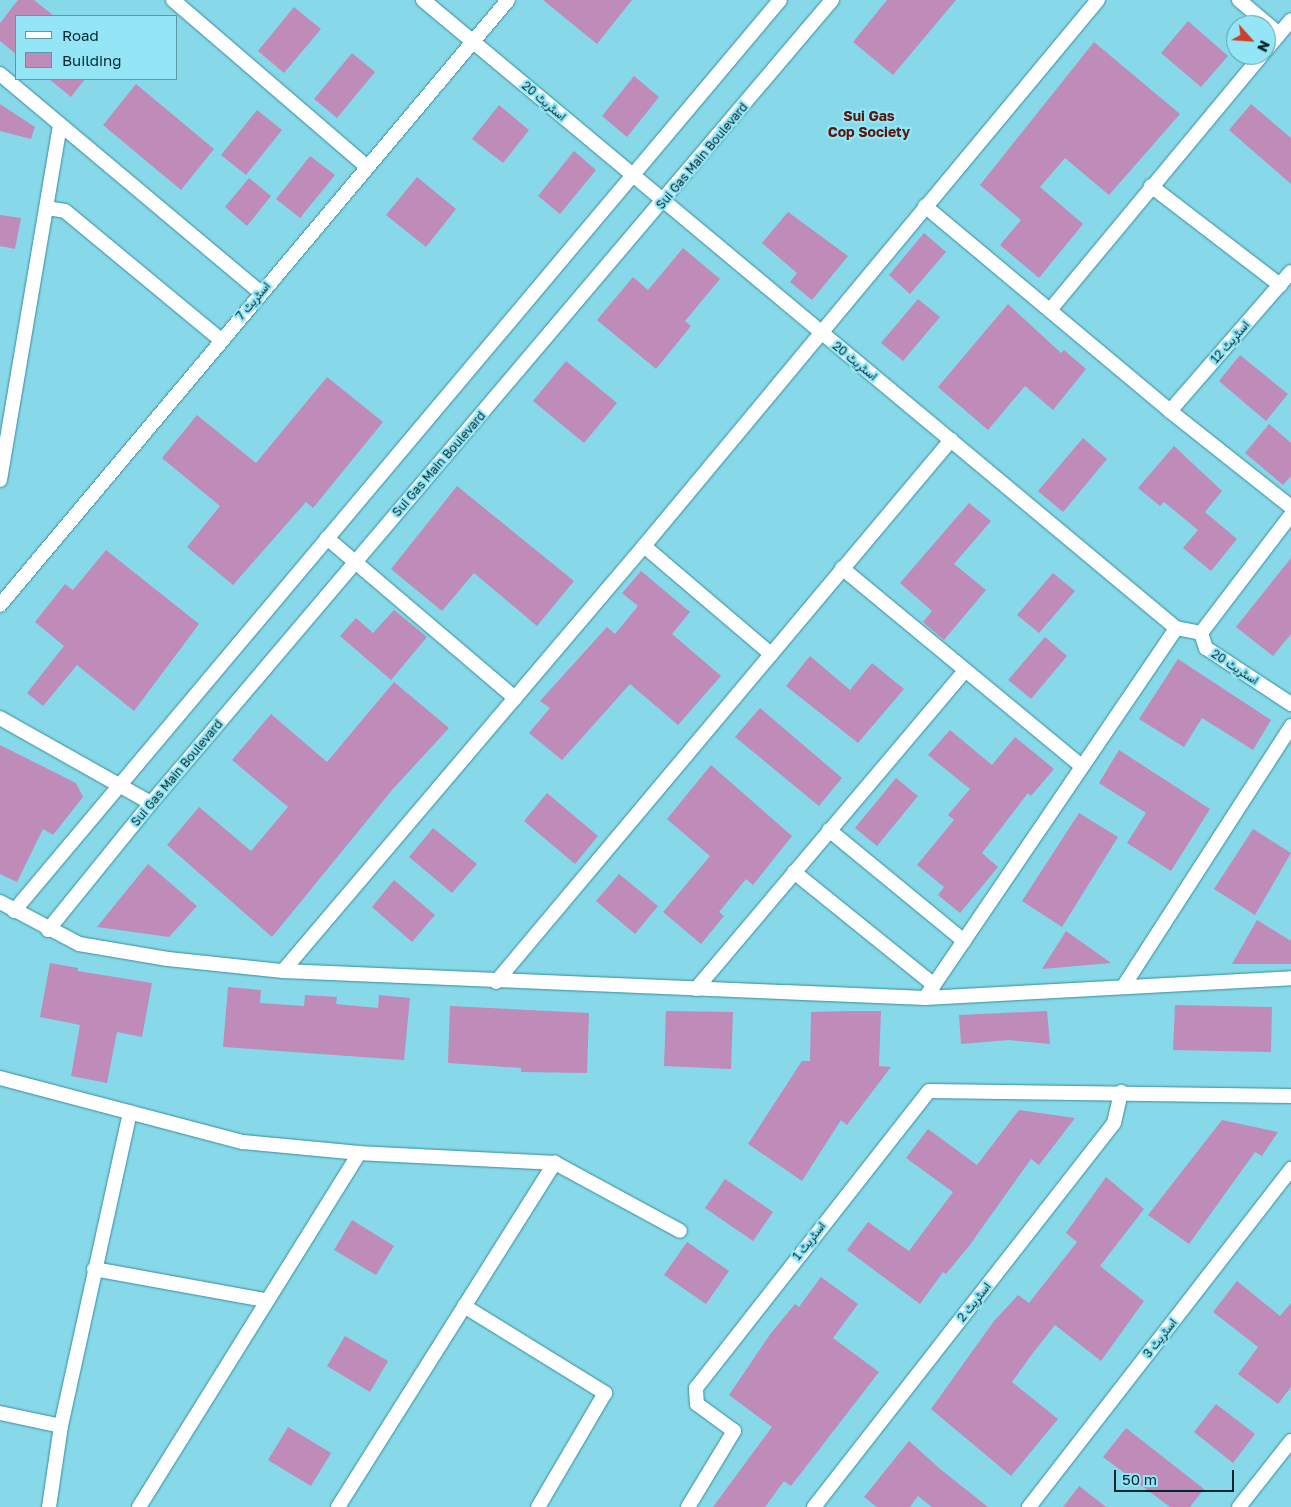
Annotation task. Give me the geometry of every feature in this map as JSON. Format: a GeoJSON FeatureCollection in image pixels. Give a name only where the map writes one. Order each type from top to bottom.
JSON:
{"type":"FeatureCollection","features":[{"type":"Feature","properties":{"kind":"street"},"geometry":{"type":"LineString","coordinates":[[173,0],[366,166]]}},
{"type":"Feature","properties":{"kind":"street","name":"اسٹریٹ 20"},"geometry":{"type":"LineString","coordinates":[[423,0],[1176,628]]}},
{"type":"Feature","properties":{"kind":"street","name":"اسٹریٹ 7"},"geometry":{"type":"LineString","coordinates":[[0,606],[260,292],[508,0]]}},
{"type":"Feature","properties":{"kind":"street"},"geometry":{"type":"LineString","coordinates":[[14,910],[122,785],[327,538],[780,0]]}},
{"type":"Feature","properties":{"kind":"street","name":"Sui Gas Main Boulevard"},"geometry":{"type":"LineString","coordinates":[[48,930],[151,803],[355,561],[664,201],[832,0]]}},
{"type":"Feature","properties":{"kind":"street"},"geometry":{"type":"LineString","coordinates":[[283,971],[644,546],[1098,0]]}},
{"type":"Feature","properties":{"kind":"street"},"geometry":{"type":"LineString","coordinates":[[1239,0],[1279,34]]}},
{"type":"Feature","properties":{"kind":"street"},"geometry":{"type":"LineString","coordinates":[[1276,38],[1291,20]]}},
{"type":"Feature","properties":{"kind":"street"},"geometry":{"type":"LineString","coordinates":[[1050,310],[1151,186],[1254,65]]}},
{"type":"Feature","properties":{"kind":"street"},"geometry":{"type":"LineString","coordinates":[[0,74],[260,292]]}},
{"type":"Feature","properties":{"kind":"street"},"geometry":{"type":"LineString","coordinates":[[0,480],[60,126]]}},
{"type":"Feature","properties":{"kind":"street"},"geometry":{"type":"LineString","coordinates":[[1151,186],[1280,285]]}},
{"type":"Feature","properties":{"kind":"street"},"geometry":{"type":"LineString","coordinates":[[925,206],[1170,411],[1291,507]]}},
{"type":"Feature","properties":{"kind":"street"},"geometry":{"type":"LineString","coordinates":[[47,208],[65,211],[221,340]]}},
{"type":"Feature","properties":{"kind":"street","name":"اسٹریٹ 12"},"geometry":{"type":"LineString","coordinates":[[1170,411],[1291,272]]}},
{"type":"Feature","properties":{"kind":"street"},"geometry":{"type":"LineString","coordinates":[[496,982],[951,440]]}},
{"type":"Feature","properties":{"kind":"street"},"geometry":{"type":"LineString","coordinates":[[925,998],[1080,765],[1176,628],[1201,632],[1291,515]]}},
{"type":"Feature","properties":{"kind":"street"},"geometry":{"type":"LineString","coordinates":[[327,538],[515,698]]}},
{"type":"Feature","properties":{"kind":"street"},"geometry":{"type":"LineString","coordinates":[[644,546],[771,654]]}},
{"type":"Feature","properties":{"kind":"street"},"geometry":{"type":"LineString","coordinates":[[842,568],[964,672],[1080,765]]}},
{"type":"Feature","properties":{"kind":"street","name":"اسٹریٹ 20"},"geometry":{"type":"LineString","coordinates":[[1201,632],[1206,648],[1291,704]]}},
{"type":"Feature","properties":{"kind":"street"},"geometry":{"type":"LineString","coordinates":[[696,989],[964,672]]}},
{"type":"Feature","properties":{"kind":"street"},"geometry":{"type":"LineString","coordinates":[[0,718],[151,803]]}},
{"type":"Feature","properties":{"kind":"street"},"geometry":{"type":"LineString","coordinates":[[1124,984],[1291,726]]}},
{"type":"Feature","properties":{"kind":"street"},"geometry":{"type":"LineString","coordinates":[[829,830],[964,941]]}},
{"type":"Feature","properties":{"kind":"street"},"geometry":{"type":"LineString","coordinates":[[794,872],[934,985]]}},
{"type":"Feature","properties":{"kind":"street"},"geometry":{"type":"LineString","coordinates":[[0,902],[48,930],[79,944],[117,951],[283,971],[496,982],[925,998],[1124,984],[1291,978]]}},
{"type":"Feature","properties":{"kind":"street"},"geometry":{"type":"LineString","coordinates":[[0,1078],[243,1142],[359,1153],[555,1163],[680,1232]]}},
{"type":"Feature","properties":{"kind":"street","name":"اسٹریٹ 1"},"geometry":{"type":"LineString","coordinates":[[688,1507],[734,1431],[698,1404],[696,1388],[919,1099],[929,1091],[940,1090],[1121,1092]]}},
{"type":"Feature","properties":{"kind":"street"},"geometry":{"type":"LineString","coordinates":[[1121,1092],[1291,1096]]}},
{"type":"Feature","properties":{"kind":"street","name":"اسٹریٹ 2"},"geometry":{"type":"LineString","coordinates":[[814,1507],[1114,1123],[1121,1092]]}},
{"type":"Feature","properties":{"kind":"street"},"geometry":{"type":"LineString","coordinates":[[49,1507],[61,1426],[130,1112]]}},
{"type":"Feature","properties":{"kind":"street"},"geometry":{"type":"LineString","coordinates":[[139,1507],[265,1300],[359,1153]]}},
{"type":"Feature","properties":{"kind":"street"},"geometry":{"type":"LineString","coordinates":[[338,1507],[555,1163]]}},
{"type":"Feature","properties":{"kind":"street","name":"اسٹریٹ 3"},"geometry":{"type":"LineString","coordinates":[[1029,1507],[1291,1169]]}},
{"type":"Feature","properties":{"kind":"street"},"geometry":{"type":"LineString","coordinates":[[94,1269],[265,1300]]}},
{"type":"Feature","properties":{"kind":"street"},"geometry":{"type":"LineString","coordinates":[[464,1306],[605,1394],[538,1507]]}},
{"type":"Feature","properties":{"kind":"street"},"geometry":{"type":"LineString","coordinates":[[0,1413],[61,1426]]}},
{"type":"Feature","properties":{"kind":"street"},"geometry":{"type":"LineString","coordinates":[[1239,1507],[1291,1441]]}},
{"type":"Feature","properties":{"kind":"building"},"geometry":{"type":"Polygon","coordinates":[[[18,0],[34,0],[53,15],[15,15],[15,53],[0,41],[0,23],[18,0]]]}},
{"type":"Feature","properties":{"kind":"building"},"geometry":{"type":"Polygon","coordinates":[[[543,0],[632,0],[597,44],[543,0]]]}},
{"type":"Feature","properties":{"kind":"building"},"geometry":{"type":"Polygon","coordinates":[[[887,0],[956,0],[893,75],[853,42],[887,0]]]}},
{"type":"Feature","properties":{"kind":"building"},"geometry":{"type":"Polygon","coordinates":[[[294,7],[321,29],[284,73],[258,51],[294,7]]]}},
{"type":"Feature","properties":{"kind":"building"},"geometry":{"type":"Polygon","coordinates":[[[1188,21],[1226,54],[1226,58],[1201,87],[1161,53],[1188,21]]]}},
{"type":"Feature","properties":{"kind":"building"},"geometry":{"type":"Polygon","coordinates":[[[1094,42],[1180,114],[1109,195],[1065,158],[1040,187],[1083,224],[1039,278],[1000,245],[1021,220],[980,185],[1094,42]]]}},
{"type":"Feature","properties":{"kind":"building"},"geometry":{"type":"Polygon","coordinates":[[[352,53],[375,72],[337,118],[314,99],[352,53]]]}},
{"type":"Feature","properties":{"kind":"building"},"geometry":{"type":"Polygon","coordinates":[[[634,76],[659,97],[627,137],[602,116],[634,76]]]}},
{"type":"Feature","properties":{"kind":"building"},"geometry":{"type":"Polygon","coordinates":[[[50,80],[84,80],[71,97],[50,80]]]}},
{"type":"Feature","properties":{"kind":"building"},"geometry":{"type":"Polygon","coordinates":[[[136,84],[214,149],[181,190],[103,125],[136,84]]]}},
{"type":"Feature","properties":{"kind":"building"},"geometry":{"type":"Polygon","coordinates":[[[0,104],[35,127],[31,139],[0,131],[0,104]]]}},
{"type":"Feature","properties":{"kind":"building"},"geometry":{"type":"Polygon","coordinates":[[[1251,104],[1291,138],[1291,184],[1229,130],[1251,104]]]}},
{"type":"Feature","properties":{"kind":"building"},"geometry":{"type":"Polygon","coordinates":[[[499,105],[529,130],[503,163],[472,139],[499,105]]]}},
{"type":"Feature","properties":{"kind":"building"},"geometry":{"type":"Polygon","coordinates":[[[257,110],[282,130],[246,175],[221,155],[257,110]]]}},
{"type":"Feature","properties":{"kind":"building"},"geometry":{"type":"Polygon","coordinates":[[[574,151],[596,170],[560,214],[538,196],[574,151]]]}},
{"type":"Feature","properties":{"kind":"building"},"geometry":{"type":"Polygon","coordinates":[[[310,156],[335,175],[300,218],[276,199],[310,156]]]}},
{"type":"Feature","properties":{"kind":"building"},"geometry":{"type":"Polygon","coordinates":[[[417,177],[456,209],[426,247],[386,215],[417,177]]]}},
{"type":"Feature","properties":{"kind":"building"},"geometry":{"type":"Polygon","coordinates":[[[249,178],[271,196],[247,226],[225,207],[249,178]]]}},
{"type":"Feature","properties":{"kind":"building"},"geometry":{"type":"Polygon","coordinates":[[[788,212],[848,256],[812,300],[790,282],[797,273],[762,243],[788,212]]]}},
{"type":"Feature","properties":{"kind":"building"},"geometry":{"type":"Polygon","coordinates":[[[0,215],[21,218],[15,249],[0,246],[0,215]]]}},
{"type":"Feature","properties":{"kind":"building"},"geometry":{"type":"Polygon","coordinates":[[[924,233],[946,252],[910,294],[889,275],[924,233]]]}},
{"type":"Feature","properties":{"kind":"building"},"geometry":{"type":"Polygon","coordinates":[[[683,248],[720,279],[685,321],[691,326],[656,369],[597,320],[633,277],[648,290],[683,248]]]}},
{"type":"Feature","properties":{"kind":"building"},"geometry":{"type":"Polygon","coordinates":[[[918,299],[940,317],[903,361],[881,343],[918,299]]]}},
{"type":"Feature","properties":{"kind":"building"},"geometry":{"type":"Polygon","coordinates":[[[1008,304],[1061,353],[1064,350],[1086,369],[1053,410],[1025,386],[988,430],[938,387],[1008,304]]]}},
{"type":"Feature","properties":{"kind":"building"},"geometry":{"type":"Polygon","coordinates":[[[1240,355],[1288,394],[1266,421],[1219,381],[1240,355]]]}},
{"type":"Feature","properties":{"kind":"building"},"geometry":{"type":"Polygon","coordinates":[[[566,361],[617,403],[584,443],[533,401],[566,361]]]}},
{"type":"Feature","properties":{"kind":"building"},"geometry":{"type":"Polygon","coordinates":[[[327,377],[383,422],[313,508],[306,502],[233,585],[187,547],[220,506],[162,458],[197,415],[256,463],[327,377]]]}},
{"type":"Feature","properties":{"kind":"building"},"geometry":{"type":"Polygon","coordinates":[[[1269,424],[1291,443],[1291,476],[1283,485],[1245,453],[1269,424]]]}},
{"type":"Feature","properties":{"kind":"building"},"geometry":{"type":"Polygon","coordinates":[[[1083,438],[1107,459],[1063,512],[1038,491],[1083,438]]]}},
{"type":"Feature","properties":{"kind":"building"},"geometry":{"type":"Polygon","coordinates":[[[1174,446],[1222,491],[1205,512],[1237,539],[1211,571],[1183,548],[1198,530],[1164,502],[1160,506],[1138,488],[1174,446]]]}},
{"type":"Feature","properties":{"kind":"building"},"geometry":{"type":"Polygon","coordinates":[[[457,486],[574,581],[537,626],[474,573],[442,611],[391,569],[457,486]]]}},
{"type":"Feature","properties":{"kind":"building"},"geometry":{"type":"Polygon","coordinates":[[[969,503],[991,521],[954,564],[986,590],[944,640],[923,622],[932,611],[900,583],[969,503]]]}},
{"type":"Feature","properties":{"kind":"building"},"geometry":{"type":"Polygon","coordinates":[[[106,550],[199,624],[134,711],[77,665],[43,706],[27,693],[64,646],[35,622],[65,584],[73,590],[106,550]]]}},
{"type":"Feature","properties":{"kind":"building"},"geometry":{"type":"Polygon","coordinates":[[[1291,558],[1291,634],[1273,656],[1236,627],[1291,558]]]}},
{"type":"Feature","properties":{"kind":"building"},"geometry":{"type":"Polygon","coordinates":[[[641,571],[690,612],[672,634],[721,676],[678,725],[630,684],[562,760],[529,733],[550,708],[540,701],[607,627],[615,634],[638,606],[622,593],[641,571]]]}},
{"type":"Feature","properties":{"kind":"building"},"geometry":{"type":"Polygon","coordinates":[[[1053,573],[1075,591],[1039,633],[1017,615],[1053,573]]]}},
{"type":"Feature","properties":{"kind":"building"},"geometry":{"type":"Polygon","coordinates":[[[394,610],[427,637],[391,680],[340,636],[356,618],[373,633],[394,610]]]}},
{"type":"Feature","properties":{"kind":"building"},"geometry":{"type":"Polygon","coordinates":[[[1045,637],[1067,656],[1031,699],[1008,680],[1045,637]]]}},
{"type":"Feature","properties":{"kind":"building"},"geometry":{"type":"Polygon","coordinates":[[[810,656],[850,690],[872,663],[904,689],[858,743],[786,686],[810,656]]]}},
{"type":"Feature","properties":{"kind":"building"},"geometry":{"type":"Polygon","coordinates":[[[1178,659],[1271,720],[1253,750],[1202,718],[1184,747],[1139,719],[1178,659]]]}},
{"type":"Feature","properties":{"kind":"building"},"geometry":{"type":"Polygon","coordinates":[[[394,682],[449,728],[392,790],[272,937],[167,845],[199,807],[251,851],[288,807],[232,760],[271,714],[327,762],[394,682]]]}},
{"type":"Feature","properties":{"kind":"building"},"geometry":{"type":"Polygon","coordinates":[[[760,708],[842,778],[819,806],[735,737],[760,708]]]}},
{"type":"Feature","properties":{"kind":"building"},"geometry":{"type":"Polygon","coordinates":[[[950,730],[992,765],[1015,737],[1054,769],[1031,796],[1028,793],[982,853],[998,867],[960,913],[938,895],[944,887],[917,865],[954,820],[948,815],[970,789],[928,755],[950,730]]]}},
{"type":"Feature","properties":{"kind":"building"},"geometry":{"type":"Polygon","coordinates":[[[0,745],[76,783],[83,797],[53,835],[43,829],[17,882],[0,874],[0,745]]]}},
{"type":"Feature","properties":{"kind":"building"},"geometry":{"type":"Polygon","coordinates":[[[1119,750],[1210,809],[1171,871],[1127,843],[1146,813],[1099,783],[1119,750]]]}},
{"type":"Feature","properties":{"kind":"building"},"geometry":{"type":"Polygon","coordinates":[[[711,765],[792,836],[753,885],[746,879],[719,912],[724,916],[701,944],[663,912],[710,856],[667,819],[711,765]]]}},
{"type":"Feature","properties":{"kind":"building"},"geometry":{"type":"Polygon","coordinates":[[[896,778],[918,796],[877,846],[855,828],[896,778]]]}},
{"type":"Feature","properties":{"kind":"building"},"geometry":{"type":"Polygon","coordinates":[[[547,793],[598,836],[575,864],[524,821],[547,793]]]}},
{"type":"Feature","properties":{"kind":"building"},"geometry":{"type":"Polygon","coordinates":[[[1079,813],[1118,837],[1062,927],[1022,901],[1079,813]]]}},
{"type":"Feature","properties":{"kind":"building"},"geometry":{"type":"Polygon","coordinates":[[[433,828],[477,864],[452,893],[409,857],[433,828]]]}},
{"type":"Feature","properties":{"kind":"building"},"geometry":{"type":"Polygon","coordinates":[[[1253,829],[1291,853],[1255,915],[1214,889],[1253,829]]]}},
{"type":"Feature","properties":{"kind":"building"},"geometry":{"type":"Polygon","coordinates":[[[148,864],[197,906],[169,937],[97,927],[148,864]]]}},
{"type":"Feature","properties":{"kind":"building"},"geometry":{"type":"Polygon","coordinates":[[[619,874],[658,906],[635,934],[596,901],[619,874]]]}},
{"type":"Feature","properties":{"kind":"building"},"geometry":{"type":"Polygon","coordinates":[[[394,880],[435,915],[412,942],[372,907],[394,880]]]}},
{"type":"Feature","properties":{"kind":"building"},"geometry":{"type":"Polygon","coordinates":[[[1257,920],[1291,941],[1291,964],[1232,964],[1257,920]]]}},
{"type":"Feature","properties":{"kind":"building"},"geometry":{"type":"Polygon","coordinates":[[[1066,931],[1111,963],[1042,969],[1066,931]]]}},
{"type":"Feature","properties":{"kind":"building"},"geometry":{"type":"Polygon","coordinates":[[[50,963],[78,968],[78,971],[152,983],[142,1037],[117,1032],[107,1083],[71,1076],[80,1025],[40,1017],[50,963]]]}},
{"type":"Feature","properties":{"kind":"building"},"geometry":{"type":"Polygon","coordinates":[[[228,987],[261,990],[260,1003],[304,1006],[305,995],[337,997],[336,1004],[378,1008],[379,995],[410,998],[404,1060],[223,1047],[228,987]]]}},
{"type":"Feature","properties":{"kind":"building"},"geometry":{"type":"Polygon","coordinates":[[[1175,1005],[1272,1007],[1271,1052],[1173,1050],[1175,1005]]]}},
{"type":"Feature","properties":{"kind":"building"},"geometry":{"type":"Polygon","coordinates":[[[450,1006],[589,1013],[587,1073],[521,1072],[521,1068],[448,1063],[450,1006]]]}},
{"type":"Feature","properties":{"kind":"building"},"geometry":{"type":"Polygon","coordinates":[[[666,1011],[733,1012],[731,1069],[664,1066],[666,1011]]]}},
{"type":"Feature","properties":{"kind":"building"},"geometry":{"type":"Polygon","coordinates":[[[881,1011],[879,1066],[891,1067],[847,1125],[841,1120],[802,1181],[748,1144],[802,1061],[810,1061],[811,1012],[881,1011]]]}},
{"type":"Feature","properties":{"kind":"building"},"geometry":{"type":"Polygon","coordinates":[[[1047,1011],[1050,1044],[1009,1040],[961,1044],[959,1015],[1047,1011]]]}},
{"type":"Feature","properties":{"kind":"building"},"geometry":{"type":"Polygon","coordinates":[[[1019,1110],[1075,1118],[1039,1165],[1031,1159],[969,1246],[946,1274],[943,1272],[920,1304],[847,1250],[868,1222],[909,1251],[953,1192],[906,1158],[928,1129],[977,1165],[1019,1110]]]}},
{"type":"Feature","properties":{"kind":"building"},"geometry":{"type":"Polygon","coordinates":[[[1222,1120],[1278,1132],[1262,1156],[1255,1152],[1189,1244],[1148,1215],[1222,1120]]]}},
{"type":"Feature","properties":{"kind":"building"},"geometry":{"type":"Polygon","coordinates":[[[1106,1177],[1144,1209],[1100,1266],[1144,1301],[1101,1361],[1055,1325],[1033,1353],[1012,1382],[1058,1419],[1011,1476],[931,1409],[994,1321],[1018,1295],[1029,1303],[1077,1242],[1066,1233],[1106,1177]]]}},
{"type":"Feature","properties":{"kind":"building"},"geometry":{"type":"Polygon","coordinates":[[[725,1179],[773,1212],[753,1241],[705,1208],[725,1179]]]}},
{"type":"Feature","properties":{"kind":"building"},"geometry":{"type":"Polygon","coordinates":[[[352,1220],[394,1246],[376,1275],[334,1250],[352,1220]]]}},
{"type":"Feature","properties":{"kind":"building"},"geometry":{"type":"Polygon","coordinates":[[[687,1242],[729,1271],[706,1304],[664,1275],[687,1242]]]}},
{"type":"Feature","properties":{"kind":"building"},"geometry":{"type":"Polygon","coordinates":[[[821,1277],[858,1304],[833,1338],[879,1372],[791,1486],[784,1481],[765,1507],[713,1507],[772,1427],[729,1395],[771,1333],[795,1304],[799,1307],[821,1277]]]}},
{"type":"Feature","properties":{"kind":"building"},"geometry":{"type":"Polygon","coordinates":[[[1237,1281],[1280,1316],[1291,1303],[1291,1387],[1278,1404],[1238,1374],[1258,1347],[1213,1312],[1237,1281]]]}},
{"type":"Feature","properties":{"kind":"building"},"geometry":{"type":"Polygon","coordinates":[[[345,1336],[388,1361],[370,1392],[327,1366],[345,1336]]]}},
{"type":"Feature","properties":{"kind":"building"},"geometry":{"type":"Polygon","coordinates":[[[1216,1404],[1255,1434],[1233,1463],[1194,1432],[1216,1404]]]}},
{"type":"Feature","properties":{"kind":"building"},"geometry":{"type":"Polygon","coordinates":[[[288,1427],[331,1453],[311,1486],[268,1460],[288,1427]]]}},
{"type":"Feature","properties":{"kind":"building"},"geometry":{"type":"Polygon","coordinates":[[[1126,1428],[1204,1489],[1190,1507],[1170,1507],[1103,1457],[1126,1428]]]}},
{"type":"Feature","properties":{"kind":"building"},"geometry":{"type":"Polygon","coordinates":[[[909,1441],[940,1469],[988,1507],[932,1507],[918,1496],[910,1507],[877,1507],[864,1497],[909,1441]]]}},
{"type":"Feature","properties":{"kind":"building"},"geometry":{"type":"Polygon","coordinates":[[[1079,1486],[1106,1507],[1063,1507],[1079,1486]]]}},
{"type":"Feature","properties":{"kind":"district","name":"Sui Gas Cop Society"},"geometry":{"type":"Point","coordinates":[869,124]}}]}
